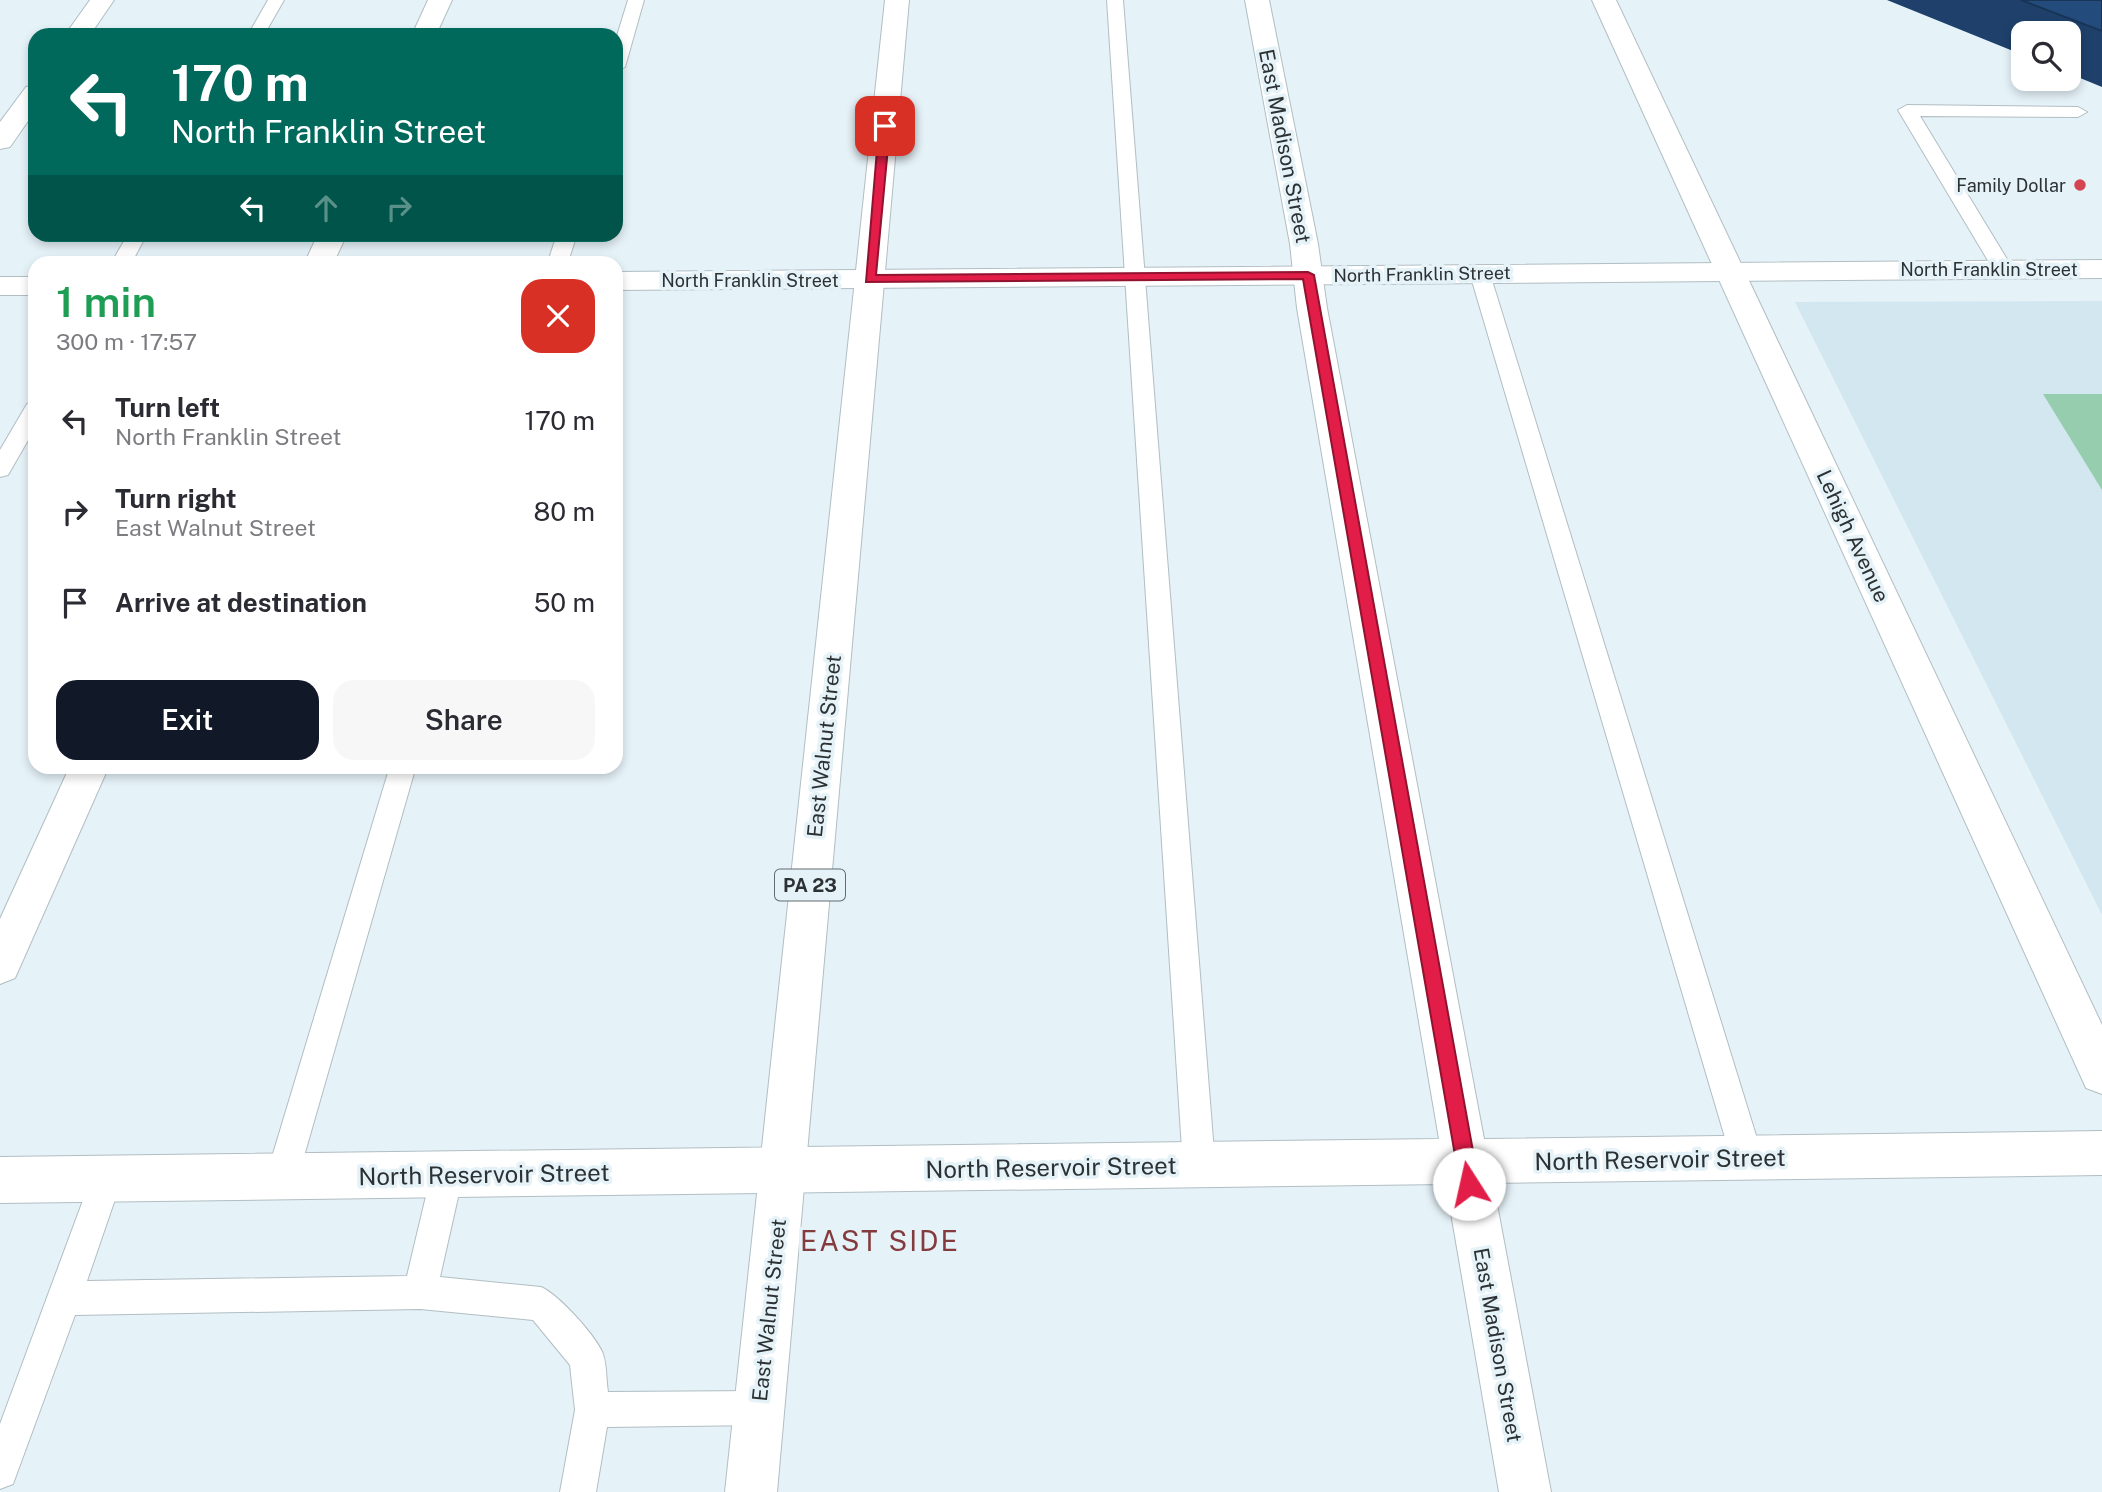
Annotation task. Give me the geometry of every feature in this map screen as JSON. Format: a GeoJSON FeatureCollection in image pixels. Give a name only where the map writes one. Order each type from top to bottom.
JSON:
{"type":"FeatureCollection","features":[{"type":"Feature","properties":{"kind":"street"},"geometry":{"type":"LineString","coordinates":[[82,28],[103,0]]}},
{"type":"Feature","properties":{"kind":"street"},"geometry":{"type":"LineString","coordinates":[[427,28],[440,0]]}},
{"type":"Feature","properties":{"kind":"street","name":"East Walnut Street"},"geometry":{"type":"LineString","coordinates":[[751,1492],[897,0]]}},
{"type":"Feature","properties":{"kind":"street","name":"East Madison Street"},"geometry":{"type":"LineString","coordinates":[[1257,0],[1525,1492]]}},
{"type":"Feature","properties":{"kind":"street","name":"Lehigh Avenue"},"geometry":{"type":"LineString","coordinates":[[1604,0],[2102,1073]]}},
{"type":"Feature","properties":{"kind":"street"},"geometry":{"type":"LineString","coordinates":[[0,142],[28,103]]}},
{"type":"Feature","properties":{"kind":"street","name":"North Franklin Street"},"geometry":{"type":"LineString","coordinates":[[623,281],[2102,269]]}},
{"type":"Feature","properties":{"kind":"street"},"geometry":{"type":"LineString","coordinates":[[0,286],[28,286]]}},
{"type":"Feature","properties":{"kind":"street"},"geometry":{"type":"LineString","coordinates":[[0,965],[86,774]]}},
{"type":"Feature","properties":{"kind":"street","name":"North Reservoir Street"},"geometry":{"type":"LineString","coordinates":[[0,1180],[2102,1153]]}},
{"type":"Feature","properties":{"kind":"lane"},"geometry":{"type":"LineString","coordinates":[[260,28],[276,0]]}},
{"type":"Feature","properties":{"kind":"lane"},"geometry":{"type":"LineString","coordinates":[[623,44],[636,0]]}},
{"type":"Feature","properties":{"kind":"lane"},"geometry":{"type":"LineString","coordinates":[[1115,0],[1199,1165]]}},
{"type":"Feature","properties":{"kind":"lane"},"geometry":{"type":"LineString","coordinates":[[2003,269],[1907,110],[2078,112]]}},
{"type":"Feature","properties":{"kind":"lane"},"geometry":{"type":"LineString","coordinates":[[1480,274],[1747,1158]]}},
{"type":"Feature","properties":{"kind":"lane"},"geometry":{"type":"LineString","coordinates":[[0,469],[28,421]]}},
{"type":"Feature","properties":{"kind":"lane"},"geometry":{"type":"LineString","coordinates":[[282,1177],[401,774]]}},
{"type":"Feature","properties":{"kind":"lane"},"geometry":{"type":"LineString","coordinates":[[420,1292],[447,1175]]}},
{"type":"Feature","properties":{"kind":"lane"},"geometry":{"type":"LineString","coordinates":[[0,1471],[106,1179]]}},
{"type":"Feature","properties":{"kind":"lane"},"geometry":{"type":"LineString","coordinates":[[64,1297],[420,1292],[541,1304],[587,1358],[592,1410],[578,1492]]}},
{"type":"Feature","properties":{"kind":"lane"},"geometry":{"type":"LineString","coordinates":[[592,1410],[759,1408]]}},
{"type":"Feature","properties":{"kind":"shaded area"},"geometry":{"type":"Polygon","coordinates":[[[2102,301],[2102,915],[1795,302],[2102,301]]]}},
{"type":"Feature","properties":{"kind":"green space"},"geometry":{"type":"Polygon","coordinates":[[[2043,394],[2102,394],[2102,490],[2043,394]]]}},
{"type":"Feature","properties":{"kind":"building"},"geometry":{"type":"Polygon","coordinates":[[[2021,0],[2102,0],[2102,31],[2021,0]]]}},
{"type":"Feature","properties":{"kind":"place","name":"Family Dollar"},"geometry":{"type":"Point","coordinates":[2080,185]}},
{"type":"Feature","properties":{"kind":"district","name":"EAST SIDE"},"geometry":{"type":"Point","coordinates":[880,1240]}},
{"type":"Feature","properties":{"kind":"route"},"geometry":{"type":"LineString","coordinates":[[885,126],[870,279],[1308,275],[1469,1184]]}}]}
